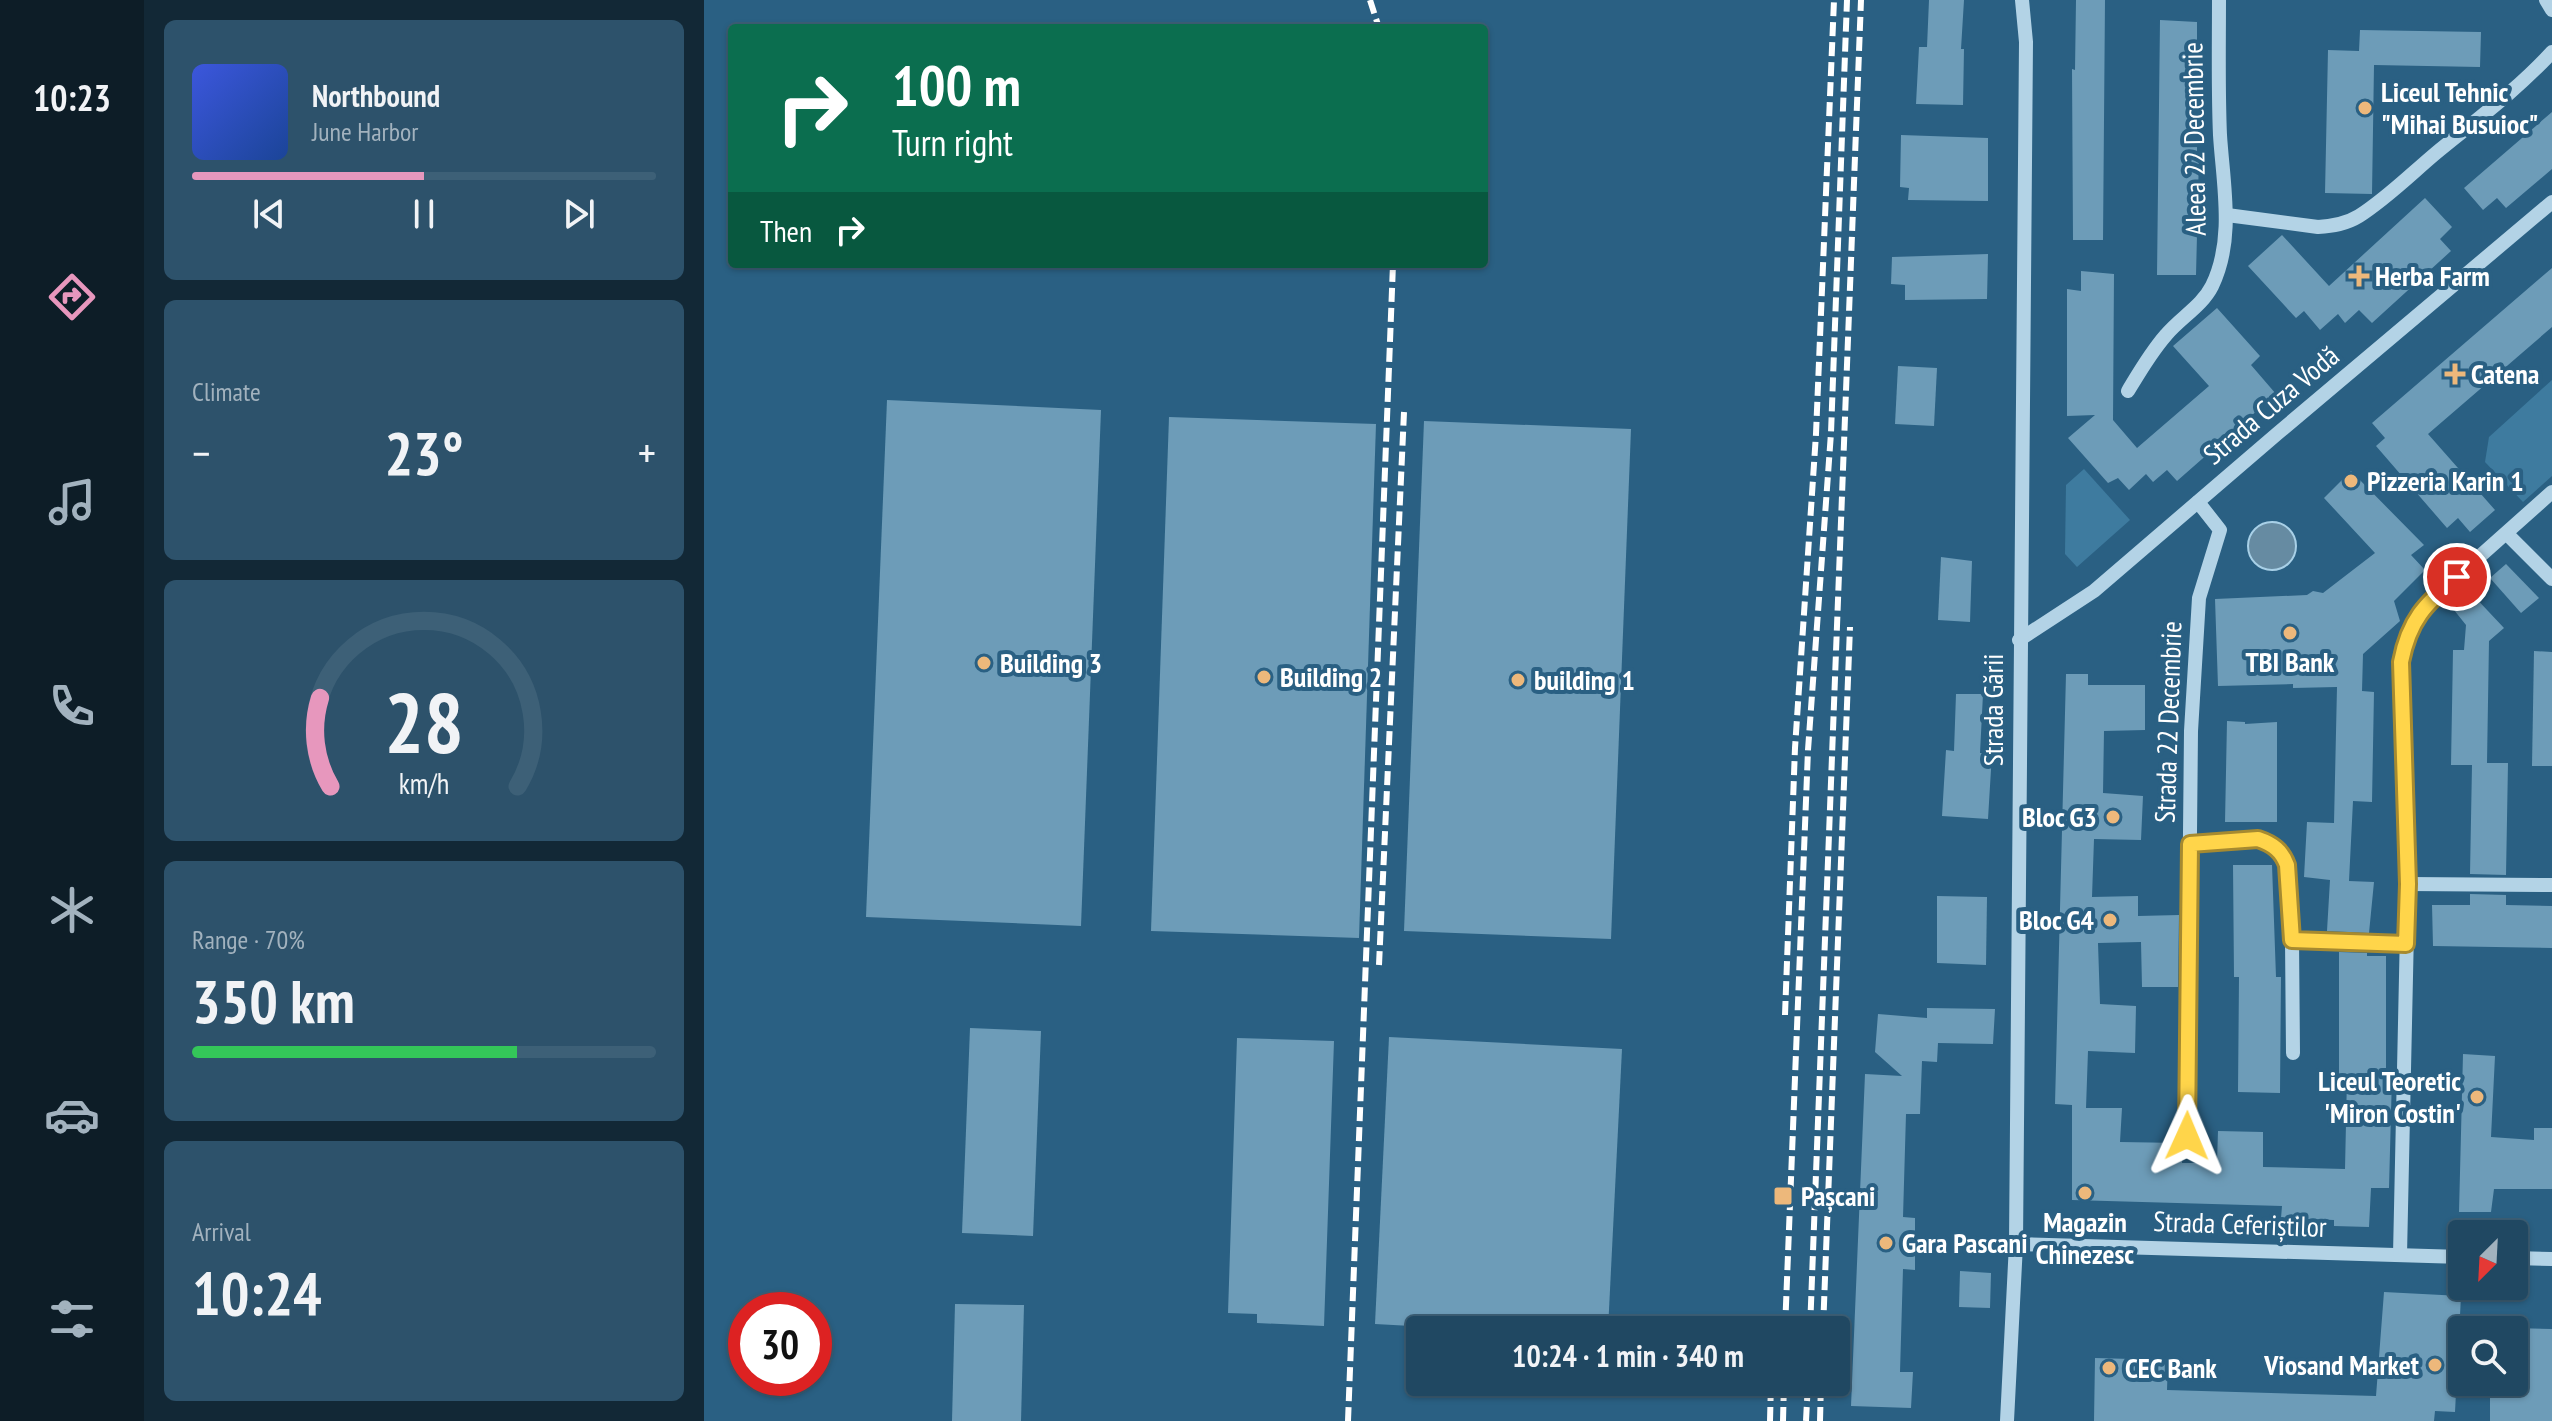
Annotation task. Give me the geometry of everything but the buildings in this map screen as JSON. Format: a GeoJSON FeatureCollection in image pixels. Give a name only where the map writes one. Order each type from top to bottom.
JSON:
{"type":"FeatureCollection","features":[{"type":"Feature","properties":{"kind":"street","name":"Strada Gării"},"geometry":{"type":"LineString","coordinates":[[2007,1421],[2016,1244],[2026,42],[2022,0]]}},
{"type":"Feature","properties":{"kind":"street","name":"Aleea 22 Decembrie"},"geometry":{"type":"LineString","coordinates":[[2128,391],[2167,333],[2212,287],[2220,259],[2227,215],[2221,137],[2219,0]]}},
{"type":"Feature","properties":{"kind":"street"},"geometry":{"type":"LineString","coordinates":[[2546,0],[2552,10]]}},
{"type":"Feature","properties":{"kind":"street"},"geometry":{"type":"LineString","coordinates":[[2227,215],[2318,227],[2346,222],[2372,206],[2455,138],[2552,52]]}},
{"type":"Feature","properties":{"kind":"street","name":"Strada Cuza Vodă"},"geometry":{"type":"LineString","coordinates":[[2019,640],[2094,591],[2552,202]]}},
{"type":"Feature","properties":{"kind":"street"},"geometry":{"type":"LineString","coordinates":[[2400,1255],[2408,884],[2401,672],[2404,649],[2416,617],[2424,606],[2552,492]]}},
{"type":"Feature","properties":{"kind":"street","name":"Strada 22 Decembrie"},"geometry":{"type":"LineString","coordinates":[[2187,1136],[2191,731],[2199,598],[2220,530],[2198,502]]}},
{"type":"Feature","properties":{"kind":"street"},"geometry":{"type":"LineString","coordinates":[[2507,534],[2552,579]]}},
{"type":"Feature","properties":{"kind":"street"},"geometry":{"type":"LineString","coordinates":[[2190,844],[2258,839],[2283,854],[2287,865],[2292,940],[2293,1053]]}},
{"type":"Feature","properties":{"kind":"street"},"geometry":{"type":"LineString","coordinates":[[2408,884],[2552,885]]}},
{"type":"Feature","properties":{"kind":"street"},"geometry":{"type":"LineString","coordinates":[[2292,940],[2406,944]]}},
{"type":"Feature","properties":{"kind":"street","name":"Strada Ceferiștilor"},"geometry":{"type":"LineString","coordinates":[[2016,1244],[2448,1257]]}},
{"type":"Feature","properties":{"kind":"street"},"geometry":{"type":"LineString","coordinates":[[2528,1258],[2552,1259]]}},
{"type":"Feature","properties":{"kind":"shaded area"},"geometry":{"type":"Polygon","coordinates":[[[2552,380],[2552,476],[2523,502],[2485,462],[2489,437],[2552,380]]]}},
{"type":"Feature","properties":{"kind":"shaded area"},"geometry":{"type":"Polygon","coordinates":[[[2084,469],[2130,520],[2077,567],[2065,554],[2066,485],[2084,469]]]}},
{"type":"Feature","properties":{"kind":"shaded area"},"geometry":{"type":"Polygon","coordinates":[[[2272,522],[2289,529],[2296,546],[2289,563],[2272,570],[2255,563],[2248,546],[2255,529],[2272,522]]]}},
{"type":"Feature","properties":{"kind":"railway"},"geometry":{"type":"LineString","coordinates":[[1370,0],[1378,24]]}},
{"type":"Feature","properties":{"kind":"railway"},"geometry":{"type":"LineString","coordinates":[[1785,1015],[1795,748],[1816,434],[1834,0]]}},
{"type":"Feature","properties":{"kind":"railway"},"geometry":{"type":"LineString","coordinates":[[1786,1316],[1808,750],[1831,433],[1847,0]]}},
{"type":"Feature","properties":{"kind":"railway"},"geometry":{"type":"LineString","coordinates":[[1811,1316],[1861,0]]}},
{"type":"Feature","properties":{"kind":"railway"},"geometry":{"type":"LineString","coordinates":[[1348,1421],[1393,268]]}},
{"type":"Feature","properties":{"kind":"railway"},"geometry":{"type":"LineString","coordinates":[[1379,965],[1404,412]]}},
{"type":"Feature","properties":{"kind":"railway"},"geometry":{"type":"LineString","coordinates":[[1824,1316],[1850,627]]}},
{"type":"Feature","properties":{"kind":"railway"},"geometry":{"type":"LineString","coordinates":[[1770,1421],[1771,1396]]}},
{"type":"Feature","properties":{"kind":"railway"},"geometry":{"type":"LineString","coordinates":[[1783,1421],[1784,1396]]}},
{"type":"Feature","properties":{"kind":"railway"},"geometry":{"type":"LineString","coordinates":[[1806,1421],[1807,1396]]}},
{"type":"Feature","properties":{"kind":"railway"},"geometry":{"type":"LineString","coordinates":[[1820,1421],[1821,1396]]}},
{"type":"Feature","properties":{"kind":"place","name":"Liceul Tehnic \"Mihai Busuioc\""},"geometry":{"type":"Point","coordinates":[2365,108]}},
{"type":"Feature","properties":{"kind":"place","name":"Herba Farm"},"geometry":{"type":"Point","coordinates":[2359,276]}},
{"type":"Feature","properties":{"kind":"place","name":"Catena"},"geometry":{"type":"Point","coordinates":[2455,374]}},
{"type":"Feature","properties":{"kind":"place","name":"Pizzeria Karin 1"},"geometry":{"type":"Point","coordinates":[2351,481]}},
{"type":"Feature","properties":{"kind":"place","name":"TBI Bank"},"geometry":{"type":"Point","coordinates":[2290,633]}},
{"type":"Feature","properties":{"kind":"place","name":"Building 3"},"geometry":{"type":"Point","coordinates":[984,663]}},
{"type":"Feature","properties":{"kind":"place","name":"Building 2"},"geometry":{"type":"Point","coordinates":[1264,677]}},
{"type":"Feature","properties":{"kind":"place","name":"building 1"},"geometry":{"type":"Point","coordinates":[1518,680]}},
{"type":"Feature","properties":{"kind":"place","name":"Bloc G3"},"geometry":{"type":"Point","coordinates":[2113,817]}},
{"type":"Feature","properties":{"kind":"place","name":"Bloc G4"},"geometry":{"type":"Point","coordinates":[2110,920]}},
{"type":"Feature","properties":{"kind":"place","name":"Liceul Teoretic 'Miron Costin'"},"geometry":{"type":"Point","coordinates":[2477,1097]}},
{"type":"Feature","properties":{"kind":"place","name":"Magazin Chinezesc"},"geometry":{"type":"Point","coordinates":[2085,1193]}},
{"type":"Feature","properties":{"kind":"place","name":"Pașcani"},"geometry":{"type":"Point","coordinates":[1783,1196]}},
{"type":"Feature","properties":{"kind":"place","name":"Gara Pascani"},"geometry":{"type":"Point","coordinates":[1886,1243]}},
{"type":"Feature","properties":{"kind":"place","name":"Viosand Market"},"geometry":{"type":"Point","coordinates":[2435,1365]}},
{"type":"Feature","properties":{"kind":"place","name":"CEC Bank"},"geometry":{"type":"Point","coordinates":[2109,1368]}},
{"type":"Feature","properties":{"kind":"route"},"geometry":{"type":"LineString","coordinates":[[2187,1136],[2190,844],[2258,839],[2283,854],[2287,865],[2292,940],[2406,944],[2406,766],[2401,662],[2416,617],[2434,596],[2457,577]]}}]}
